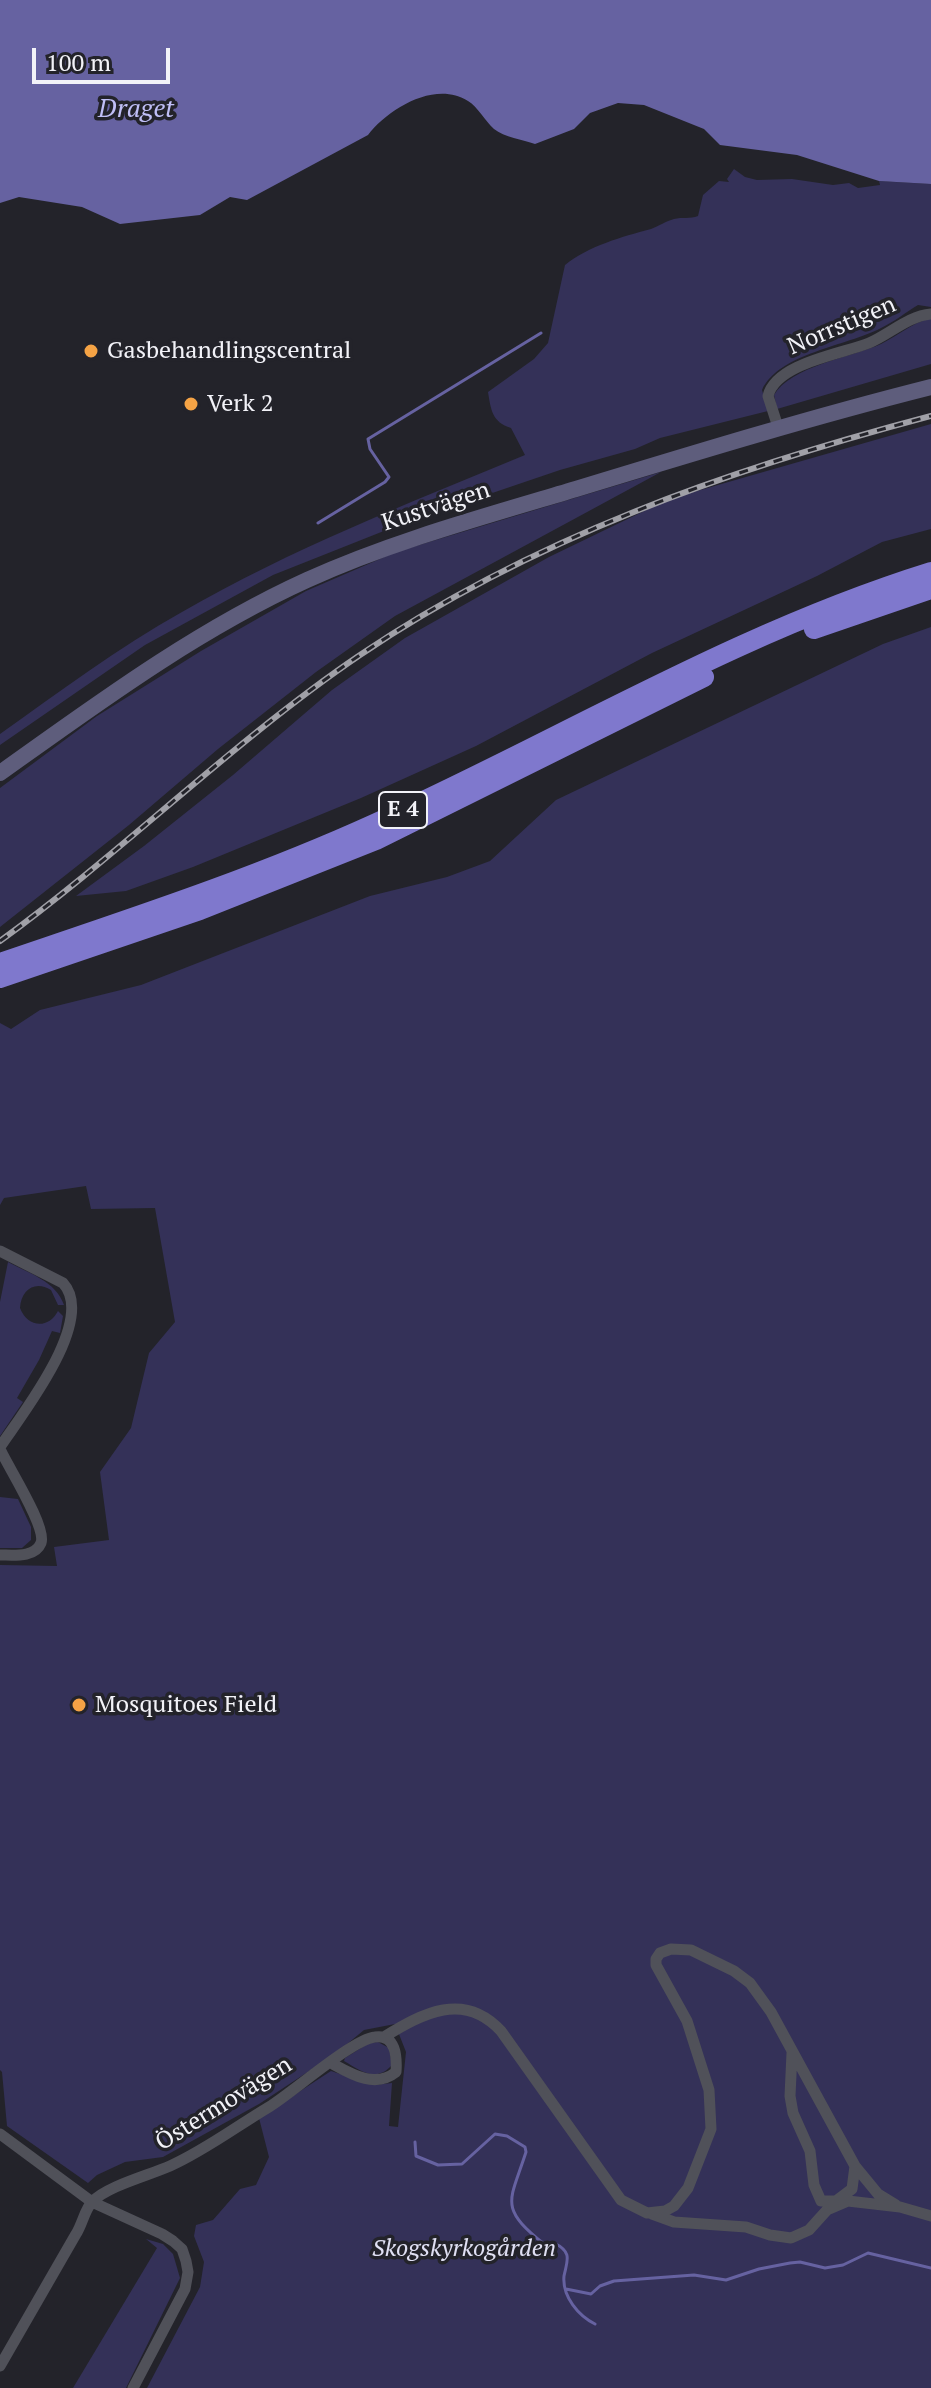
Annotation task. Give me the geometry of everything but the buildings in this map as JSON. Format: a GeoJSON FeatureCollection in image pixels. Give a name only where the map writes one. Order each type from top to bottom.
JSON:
{"type":"FeatureCollection","features":[{"type":"Feature","properties":{"kind":"highway","name":"E 4"},"geometry":{"type":"LineString","coordinates":[[0,963],[201,893],[374,824],[657,684],[766,634],[884,587],[931,572]]}},
{"type":"Feature","properties":{"kind":"highway","name":"E 4"},"geometry":{"type":"LineString","coordinates":[[0,978],[300,873],[376,840],[752,655],[847,617],[931,589]]}},
{"type":"Feature","properties":{"kind":"main road","name":"Kustvägen"},"geometry":{"type":"LineString","coordinates":[[0,773],[142,673],[307,580],[396,544],[931,387]]}},
{"type":"Feature","properties":{"kind":"street","name":"Norrstigen"},"geometry":{"type":"LineString","coordinates":[[779,430],[768,396],[776,381],[826,355],[871,342],[907,322],[931,314]]}},
{"type":"Feature","properties":{"kind":"street"},"geometry":{"type":"LineString","coordinates":[[0,1251],[63,1283],[71,1291],[73,1300],[60,1351],[48,1375],[0,1448],[41,1532],[39,1547],[28,1554],[0,1555]]}},
{"type":"Feature","properties":{"kind":"street"},"geometry":{"type":"LineString","coordinates":[[647,2213],[665,2211],[681,2200],[711,2129],[709,2090],[687,2021],[658,1972],[656,1959],[660,1953],[671,1949],[691,1950],[734,1971],[759,1994],[855,2166],[878,2194],[900,2207]]}},
{"type":"Feature","properties":{"kind":"street"},"geometry":{"type":"LineString","coordinates":[[384,2037],[425,2015],[446,2009],[461,2009],[488,2017],[621,2200],[674,2222],[746,2227],[791,2238],[809,2230],[817,2219],[838,2204],[858,2201],[900,2207],[931,2216]]}},
{"type":"Feature","properties":{"kind":"street","name":"Östermovägen"},"geometry":{"type":"LineString","coordinates":[[92,2202],[118,2186],[172,2165],[273,2104],[362,2041],[376,2036],[384,2037],[395,2048],[397,2056],[396,2072],[381,2080],[360,2077],[331,2063]]}},
{"type":"Feature","properties":{"kind":"street"},"geometry":{"type":"LineString","coordinates":[[792,2053],[790,2096],[793,2113],[810,2151],[814,2185],[821,2201],[836,2201],[852,2189],[855,2166]]}},
{"type":"Feature","properties":{"kind":"street"},"geometry":{"type":"LineString","coordinates":[[0,2134],[92,2202],[162,2234],[182,2249],[188,2272],[185,2289],[133,2388]]}},
{"type":"Feature","properties":{"kind":"street"},"geometry":{"type":"LineString","coordinates":[[0,2366],[78,2232],[92,2202]]}},
{"type":"Feature","properties":{"kind":"green space"},"geometry":{"type":"Polygon","coordinates":[[[734,169],[745,177],[757,180],[792,179],[833,185],[849,183],[858,188],[880,185],[879,181],[931,184],[931,307],[918,305],[881,328],[783,367],[762,390],[768,411],[660,438],[635,449],[560,470],[404,523],[273,575],[145,645],[0,745],[0,734],[67,686],[135,640],[223,589],[351,528],[525,455],[511,428],[494,414],[488,392],[534,359],[548,343],[565,265],[584,252],[606,243],[674,219],[698,216],[703,195],[719,181],[729,182],[727,179],[734,169]]]}},
{"type":"Feature","properties":{"kind":"green space"},"geometry":{"type":"Polygon","coordinates":[[[931,318],[931,364],[777,409],[774,395],[794,377],[881,344],[931,318]]]}},
{"type":"Feature","properties":{"kind":"green space"},"geometry":{"type":"Polygon","coordinates":[[[931,424],[931,529],[882,542],[652,653],[476,746],[361,798],[126,891],[76,896],[233,775],[332,690],[405,638],[549,557],[669,499],[931,424]]]}},
{"type":"Feature","properties":{"kind":"green space"},"geometry":{"type":"Polygon","coordinates":[[[661,472],[395,616],[316,672],[218,749],[129,825],[0,927],[0,788],[97,716],[201,651],[306,591],[396,552],[661,472]]]}},
{"type":"Feature","properties":{"kind":"green space","name":"Skogskyrkogården"},"geometry":{"type":"Polygon","coordinates":[[[931,627],[931,2388],[147,2388],[200,2287],[204,2262],[194,2236],[196,2225],[213,2220],[240,2189],[256,2185],[269,2157],[259,2118],[331,2071],[374,2085],[392,2083],[389,2126],[398,2127],[406,2052],[395,2024],[364,2030],[335,2054],[259,2104],[163,2157],[125,2162],[97,2175],[88,2183],[7,2126],[0,2070],[0,1565],[57,1566],[54,1547],[109,1540],[100,1472],[131,1428],[149,1353],[175,1322],[155,1208],[91,1209],[86,1186],[4,1198],[0,1205],[0,1023],[11,1029],[40,1010],[141,985],[370,896],[447,877],[490,861],[556,800],[883,644],[931,627]]]}},
{"type":"Feature","properties":{"kind":"green space"},"geometry":{"type":"Polygon","coordinates":[[[8,1262],[48,1284],[64,1305],[58,1305],[51,1290],[45,1287],[30,1288],[23,1296],[20,1308],[32,1322],[49,1321],[58,1311],[63,1316],[60,1333],[52,1331],[17,1398],[23,1402],[0,1436],[0,1302],[8,1262]]]}},
{"type":"Feature","properties":{"kind":"green space"},"geometry":{"type":"Polygon","coordinates":[[[0,1497],[18,1499],[31,1527],[31,1540],[22,1548],[0,1548],[0,1497]]]}},
{"type":"Feature","properties":{"kind":"green space"},"geometry":{"type":"Polygon","coordinates":[[[378,2042],[389,2048],[392,2065],[386,2070],[368,2074],[344,2061],[369,2043],[378,2042]]]}},
{"type":"Feature","properties":{"kind":"green space"},"geometry":{"type":"Polygon","coordinates":[[[146,2239],[163,2244],[173,2254],[180,2278],[126,2388],[73,2388],[157,2248],[146,2239]]]}},
{"type":"Feature","properties":{"kind":"water","name":"Draget"},"geometry":{"type":"Polygon","coordinates":[[[0,0],[931,0],[931,184],[879,181],[797,155],[720,145],[704,129],[644,105],[618,103],[590,113],[574,129],[535,144],[498,132],[468,101],[455,95],[441,94],[413,100],[400,107],[368,135],[247,200],[230,197],[200,215],[120,224],[82,207],[19,197],[0,203],[0,0]]]}},
{"type":"Feature","properties":{"kind":"waterway"},"geometry":{"type":"LineString","coordinates":[[318,523],[389,477],[370,449],[368,439],[541,333]]}},
{"type":"Feature","properties":{"kind":"waterway"},"geometry":{"type":"LineString","coordinates":[[415,2142],[416,2156],[438,2165],[462,2164],[495,2134],[507,2136],[525,2147],[513,2193],[514,2212],[544,2244],[554,2243],[564,2250],[567,2257],[564,2276],[566,2291],[578,2311],[595,2324]]}},
{"type":"Feature","properties":{"kind":"waterway"},"geometry":{"type":"LineString","coordinates":[[566,2289],[591,2294],[600,2286],[614,2281],[694,2275],[726,2280],[790,2263],[800,2262],[825,2268],[843,2265],[868,2253],[931,2268]]}},
{"type":"Feature","properties":{"kind":"railway"},"geometry":{"type":"LineString","coordinates":[[0,941],[313,688],[426,613],[564,542],[635,512],[781,459],[931,416]]}},
{"type":"Feature","properties":{"kind":"place","name":"Gasbehandlingscentral"},"geometry":{"type":"Point","coordinates":[91,351]}},
{"type":"Feature","properties":{"kind":"place","name":"Verk 2"},"geometry":{"type":"Point","coordinates":[191,404]}},
{"type":"Feature","properties":{"kind":"place","name":"Mosquitoes Field"},"geometry":{"type":"Point","coordinates":[79,1705]}}]}
